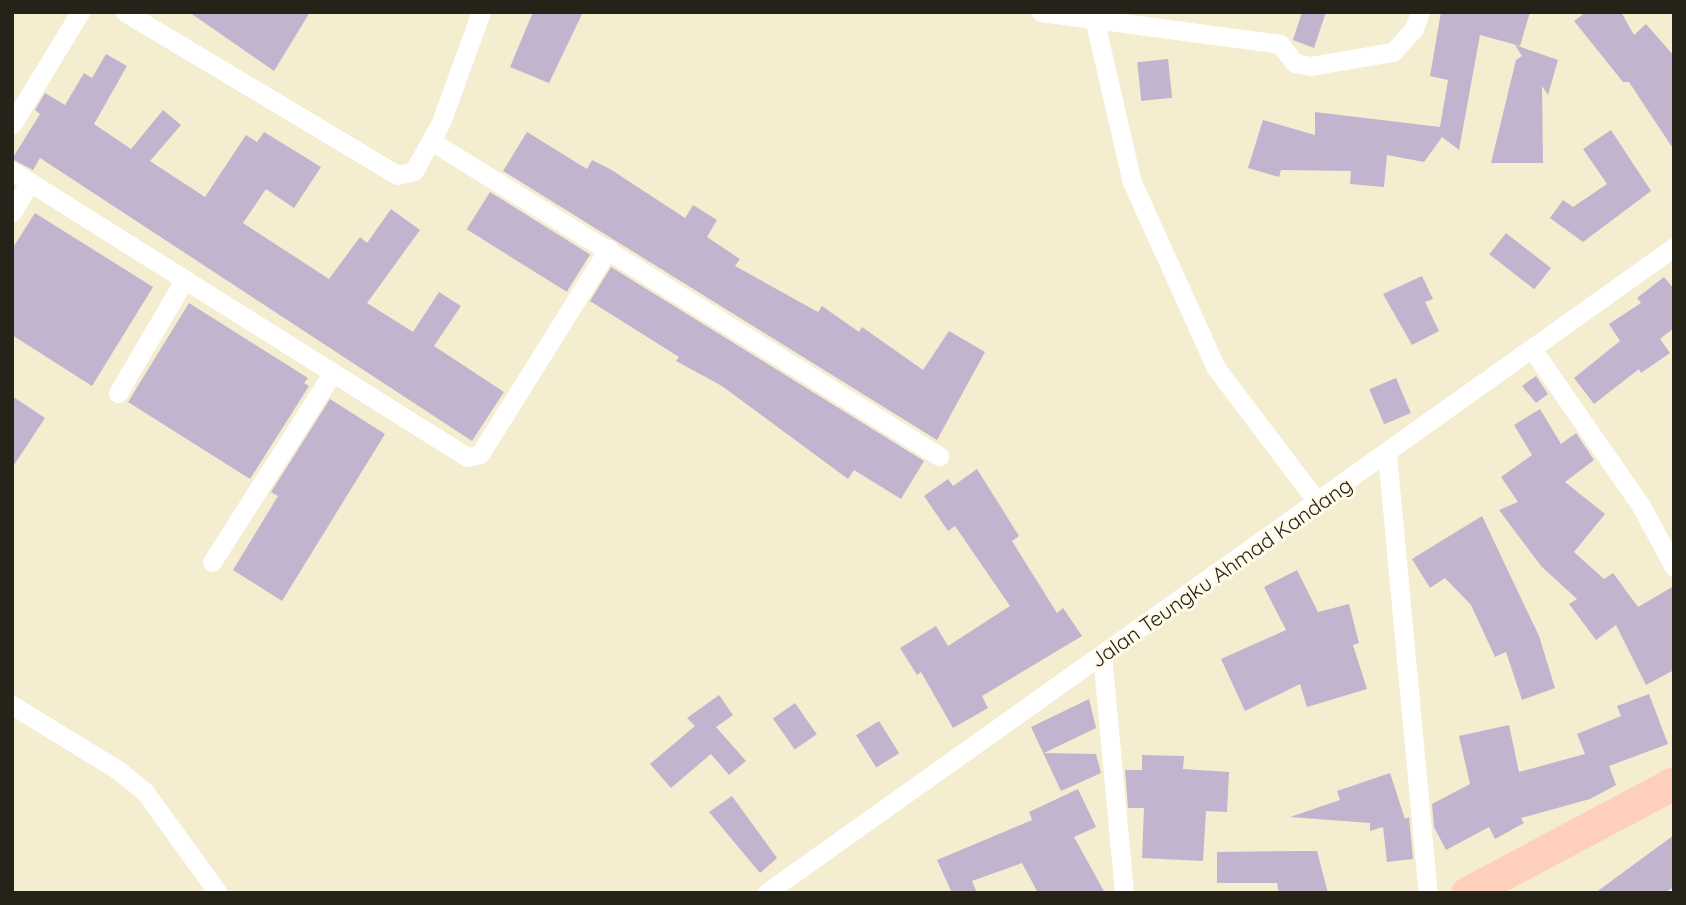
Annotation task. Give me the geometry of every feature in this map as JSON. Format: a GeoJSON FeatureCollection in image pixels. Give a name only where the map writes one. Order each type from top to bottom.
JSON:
{"type":"FeatureCollection","features":[{"type":"Feature","properties":{"kind":"highway"},"geometry":{"type":"LineString","coordinates":[[1467,893],[1674,783]]}},
{"type":"Feature","properties":{"kind":"street"},"geometry":{"type":"LineString","coordinates":[[12,124],[80,12]]}},
{"type":"Feature","properties":{"kind":"street"},"geometry":{"type":"LineString","coordinates":[[125,12],[397,175],[414,171],[430,141],[467,60],[481,12]]}},
{"type":"Feature","properties":{"kind":"street"},"geometry":{"type":"LineString","coordinates":[[1041,12],[1280,44],[1295,63],[1310,66],[1393,52],[1414,29],[1420,12]]}},
{"type":"Feature","properties":{"kind":"street"},"geometry":{"type":"LineString","coordinates":[[1094,18],[1132,182],[1210,356],[1315,499]]}},
{"type":"Feature","properties":{"kind":"street"},"geometry":{"type":"LineString","coordinates":[[430,141],[939,456]]}},
{"type":"Feature","properties":{"kind":"street"},"geometry":{"type":"LineString","coordinates":[[12,171],[474,458],[608,249]]}},
{"type":"Feature","properties":{"kind":"street"},"geometry":{"type":"LineString","coordinates":[[12,212],[30,182]]}},
{"type":"Feature","properties":{"kind":"street","name":"Jalan Teungku Ahmad Kandang"},"geometry":{"type":"LineString","coordinates":[[766,893],[1102,655],[1315,499],[1332,494],[1674,247]]}},
{"type":"Feature","properties":{"kind":"street"},"geometry":{"type":"LineString","coordinates":[[118,393],[185,279]]}},
{"type":"Feature","properties":{"kind":"street"},"geometry":{"type":"LineString","coordinates":[[1532,349],[1641,506],[1674,567]]}},
{"type":"Feature","properties":{"kind":"street"},"geometry":{"type":"LineString","coordinates":[[212,562],[333,372]]}},
{"type":"Feature","properties":{"kind":"street"},"geometry":{"type":"LineString","coordinates":[[1387,454],[1428,893]]}},
{"type":"Feature","properties":{"kind":"street"},"geometry":{"type":"LineString","coordinates":[[1102,655],[1124,893]]}},
{"type":"Feature","properties":{"kind":"street"},"geometry":{"type":"LineString","coordinates":[[12,705],[118,770],[145,792],[218,893]]}},
{"type":"Feature","properties":{"kind":"building"},"geometry":{"type":"Polygon","coordinates":[[[189,12],[310,12],[274,71],[189,12]]]}},
{"type":"Feature","properties":{"kind":"building"},"geometry":{"type":"Polygon","coordinates":[[[533,12],[583,12],[549,83],[510,67],[533,12]]]}},
{"type":"Feature","properties":{"kind":"building"},"geometry":{"type":"Polygon","coordinates":[[[1302,12],[1326,12],[1314,48],[1293,40],[1302,12]]]}},
{"type":"Feature","properties":{"kind":"building"},"geometry":{"type":"Polygon","coordinates":[[[1441,12],[1530,12],[1520,46],[1480,35],[1459,150],[1442,137],[1424,162],[1387,155],[1384,187],[1350,184],[1351,171],[1281,170],[1279,177],[1248,168],[1263,120],[1315,135],[1315,112],[1440,127],[1448,80],[1430,76],[1441,12]]]}},
{"type":"Feature","properties":{"kind":"building"},"geometry":{"type":"Polygon","coordinates":[[[1586,12],[1621,12],[1634,35],[1646,24],[1674,56],[1674,150],[1629,82],[1623,82],[1574,21],[1586,12]]]}},
{"type":"Feature","properties":{"kind":"building"},"geometry":{"type":"Polygon","coordinates":[[[1515,45],[1558,60],[1548,95],[1542,86],[1543,163],[1491,163],[1516,60],[1522,56],[1515,45]]]}},
{"type":"Feature","properties":{"kind":"building"},"geometry":{"type":"Polygon","coordinates":[[[106,54],[127,66],[94,124],[131,149],[163,110],[181,125],[150,161],[205,197],[246,135],[257,142],[264,132],[321,167],[294,208],[266,189],[243,223],[329,279],[360,237],[367,243],[391,209],[420,230],[367,303],[413,332],[439,292],[461,306],[434,346],[504,392],[472,441],[40,158],[33,170],[12,159],[40,114],[35,110],[45,93],[65,105],[84,73],[92,78],[106,54]]]}},
{"type":"Feature","properties":{"kind":"building"},"geometry":{"type":"Polygon","coordinates":[[[1168,59],[1172,98],[1141,101],[1137,62],[1168,59]]]}},
{"type":"Feature","properties":{"kind":"building"},"geometry":{"type":"Polygon","coordinates":[[[1611,130],[1651,191],[1583,242],[1550,218],[1563,200],[1573,207],[1607,184],[1583,149],[1611,130]]]}},
{"type":"Feature","properties":{"kind":"building"},"geometry":{"type":"Polygon","coordinates":[[[527,132],[587,169],[592,160],[610,169],[685,218],[693,205],[717,220],[707,237],[740,259],[735,266],[818,312],[822,306],[859,332],[862,327],[923,370],[949,331],[985,352],[937,440],[503,171],[527,132]]]}},
{"type":"Feature","properties":{"kind":"building"},"geometry":{"type":"Polygon","coordinates":[[[490,192],[590,255],[567,292],[467,229],[490,192]]]}},
{"type":"Feature","properties":{"kind":"building"},"geometry":{"type":"Polygon","coordinates":[[[35,213],[153,287],[92,386],[12,335],[12,249],[35,213]]]}},
{"type":"Feature","properties":{"kind":"building"},"geometry":{"type":"Polygon","coordinates":[[[1506,233],[1551,268],[1534,289],[1489,254],[1506,233]]]}},
{"type":"Feature","properties":{"kind":"building"},"geometry":{"type":"Polygon","coordinates":[[[611,267],[924,461],[901,499],[854,470],[848,479],[722,386],[676,361],[679,357],[590,301],[611,267]]]}},
{"type":"Feature","properties":{"kind":"building"},"geometry":{"type":"Polygon","coordinates":[[[1422,276],[1433,299],[1425,302],[1439,331],[1412,345],[1383,294],[1422,276]]]}},
{"type":"Feature","properties":{"kind":"building"},"geometry":{"type":"Polygon","coordinates":[[[1664,277],[1674,289],[1674,328],[1660,339],[1670,353],[1641,373],[1639,369],[1594,404],[1574,378],[1620,341],[1609,324],[1641,303],[1637,298],[1664,277]]]}},
{"type":"Feature","properties":{"kind":"building"},"geometry":{"type":"Polygon","coordinates":[[[189,303],[308,378],[304,383],[309,386],[250,479],[128,402],[189,303]]]}},
{"type":"Feature","properties":{"kind":"building"},"geometry":{"type":"Polygon","coordinates":[[[1536,376],[1548,394],[1536,403],[1522,386],[1536,376]]]}},
{"type":"Feature","properties":{"kind":"building"},"geometry":{"type":"Polygon","coordinates":[[[1396,378],[1411,413],[1384,424],[1369,389],[1396,378]]]}},
{"type":"Feature","properties":{"kind":"building"},"geometry":{"type":"Polygon","coordinates":[[[12,396],[45,418],[12,468],[12,396]]]}},
{"type":"Feature","properties":{"kind":"building"},"geometry":{"type":"Polygon","coordinates":[[[330,399],[385,434],[282,601],[233,570],[278,496],[271,492],[330,399]]]}},
{"type":"Feature","properties":{"kind":"building"},"geometry":{"type":"Polygon","coordinates":[[[1540,409],[1561,444],[1576,433],[1594,460],[1565,482],[1605,514],[1574,552],[1604,579],[1613,573],[1638,607],[1674,586],[1674,670],[1646,685],[1616,625],[1596,640],[1569,604],[1577,599],[1541,566],[1499,510],[1518,502],[1501,477],[1532,455],[1514,425],[1540,409]]]}},
{"type":"Feature","properties":{"kind":"building"},"geometry":{"type":"Polygon","coordinates":[[[977,469],[1019,536],[1012,541],[1057,613],[1063,608],[1082,636],[982,696],[988,708],[953,728],[921,672],[917,675],[900,648],[936,626],[948,646],[1010,606],[955,526],[948,531],[924,496],[948,479],[953,486],[977,469]]]}},
{"type":"Feature","properties":{"kind":"building"},"geometry":{"type":"Polygon","coordinates":[[[1482,516],[1539,636],[1555,688],[1522,700],[1506,652],[1495,657],[1471,605],[1445,578],[1430,588],[1412,559],[1482,516]]]}},
{"type":"Feature","properties":{"kind":"building"},"geometry":{"type":"Polygon","coordinates":[[[1297,570],[1318,612],[1349,604],[1359,643],[1353,645],[1367,689],[1307,707],[1300,684],[1245,711],[1221,659],[1286,630],[1264,587],[1297,570]]]}},
{"type":"Feature","properties":{"kind":"building"},"geometry":{"type":"Polygon","coordinates":[[[1649,694],[1668,744],[1609,766],[1616,785],[1590,799],[1521,818],[1524,823],[1495,839],[1489,827],[1446,850],[1434,827],[1432,804],[1470,784],[1459,736],[1509,725],[1519,772],[1585,754],[1577,734],[1621,716],[1617,706],[1649,694]]]}},
{"type":"Feature","properties":{"kind":"building"},"geometry":{"type":"Polygon","coordinates":[[[719,695],[733,715],[716,727],[746,761],[729,775],[711,754],[671,788],[650,764],[695,726],[687,718],[719,695]]]}},
{"type":"Feature","properties":{"kind":"building"},"geometry":{"type":"Polygon","coordinates":[[[1089,699],[1096,728],[1044,753],[1096,754],[1101,773],[1061,791],[1031,727],[1089,699]]]}},
{"type":"Feature","properties":{"kind":"building"},"geometry":{"type":"Polygon","coordinates":[[[795,703],[817,734],[795,750],[773,718],[795,703]]]}},
{"type":"Feature","properties":{"kind":"building"},"geometry":{"type":"Polygon","coordinates":[[[879,721],[899,753],[876,768],[856,735],[879,721]]]}},
{"type":"Feature","properties":{"kind":"building"},"geometry":{"type":"Polygon","coordinates":[[[1142,755],[1184,756],[1183,769],[1229,772],[1227,812],[1206,811],[1203,861],[1142,858],[1144,808],[1128,808],[1125,770],[1142,770],[1142,755]]]}},
{"type":"Feature","properties":{"kind":"building"},"geometry":{"type":"Polygon","coordinates":[[[1390,773],[1405,819],[1409,817],[1413,859],[1387,862],[1383,827],[1370,831],[1370,823],[1290,817],[1340,800],[1337,791],[1390,773]]]}},
{"type":"Feature","properties":{"kind":"building"},"geometry":{"type":"Polygon","coordinates":[[[1078,789],[1096,827],[1074,837],[1105,893],[1038,893],[1022,863],[972,881],[977,893],[952,893],[937,860],[1032,820],[1029,812],[1078,789]]]}},
{"type":"Feature","properties":{"kind":"building"},"geometry":{"type":"Polygon","coordinates":[[[732,796],[777,858],[760,873],[709,812],[732,796]]]}},
{"type":"Feature","properties":{"kind":"building"},"geometry":{"type":"Polygon","coordinates":[[[1674,835],[1674,887],[1664,893],[1595,893],[1674,835]]]}},
{"type":"Feature","properties":{"kind":"building"},"geometry":{"type":"Polygon","coordinates":[[[1317,851],[1328,893],[1279,893],[1277,883],[1217,883],[1217,852],[1317,851]]]}}]}
